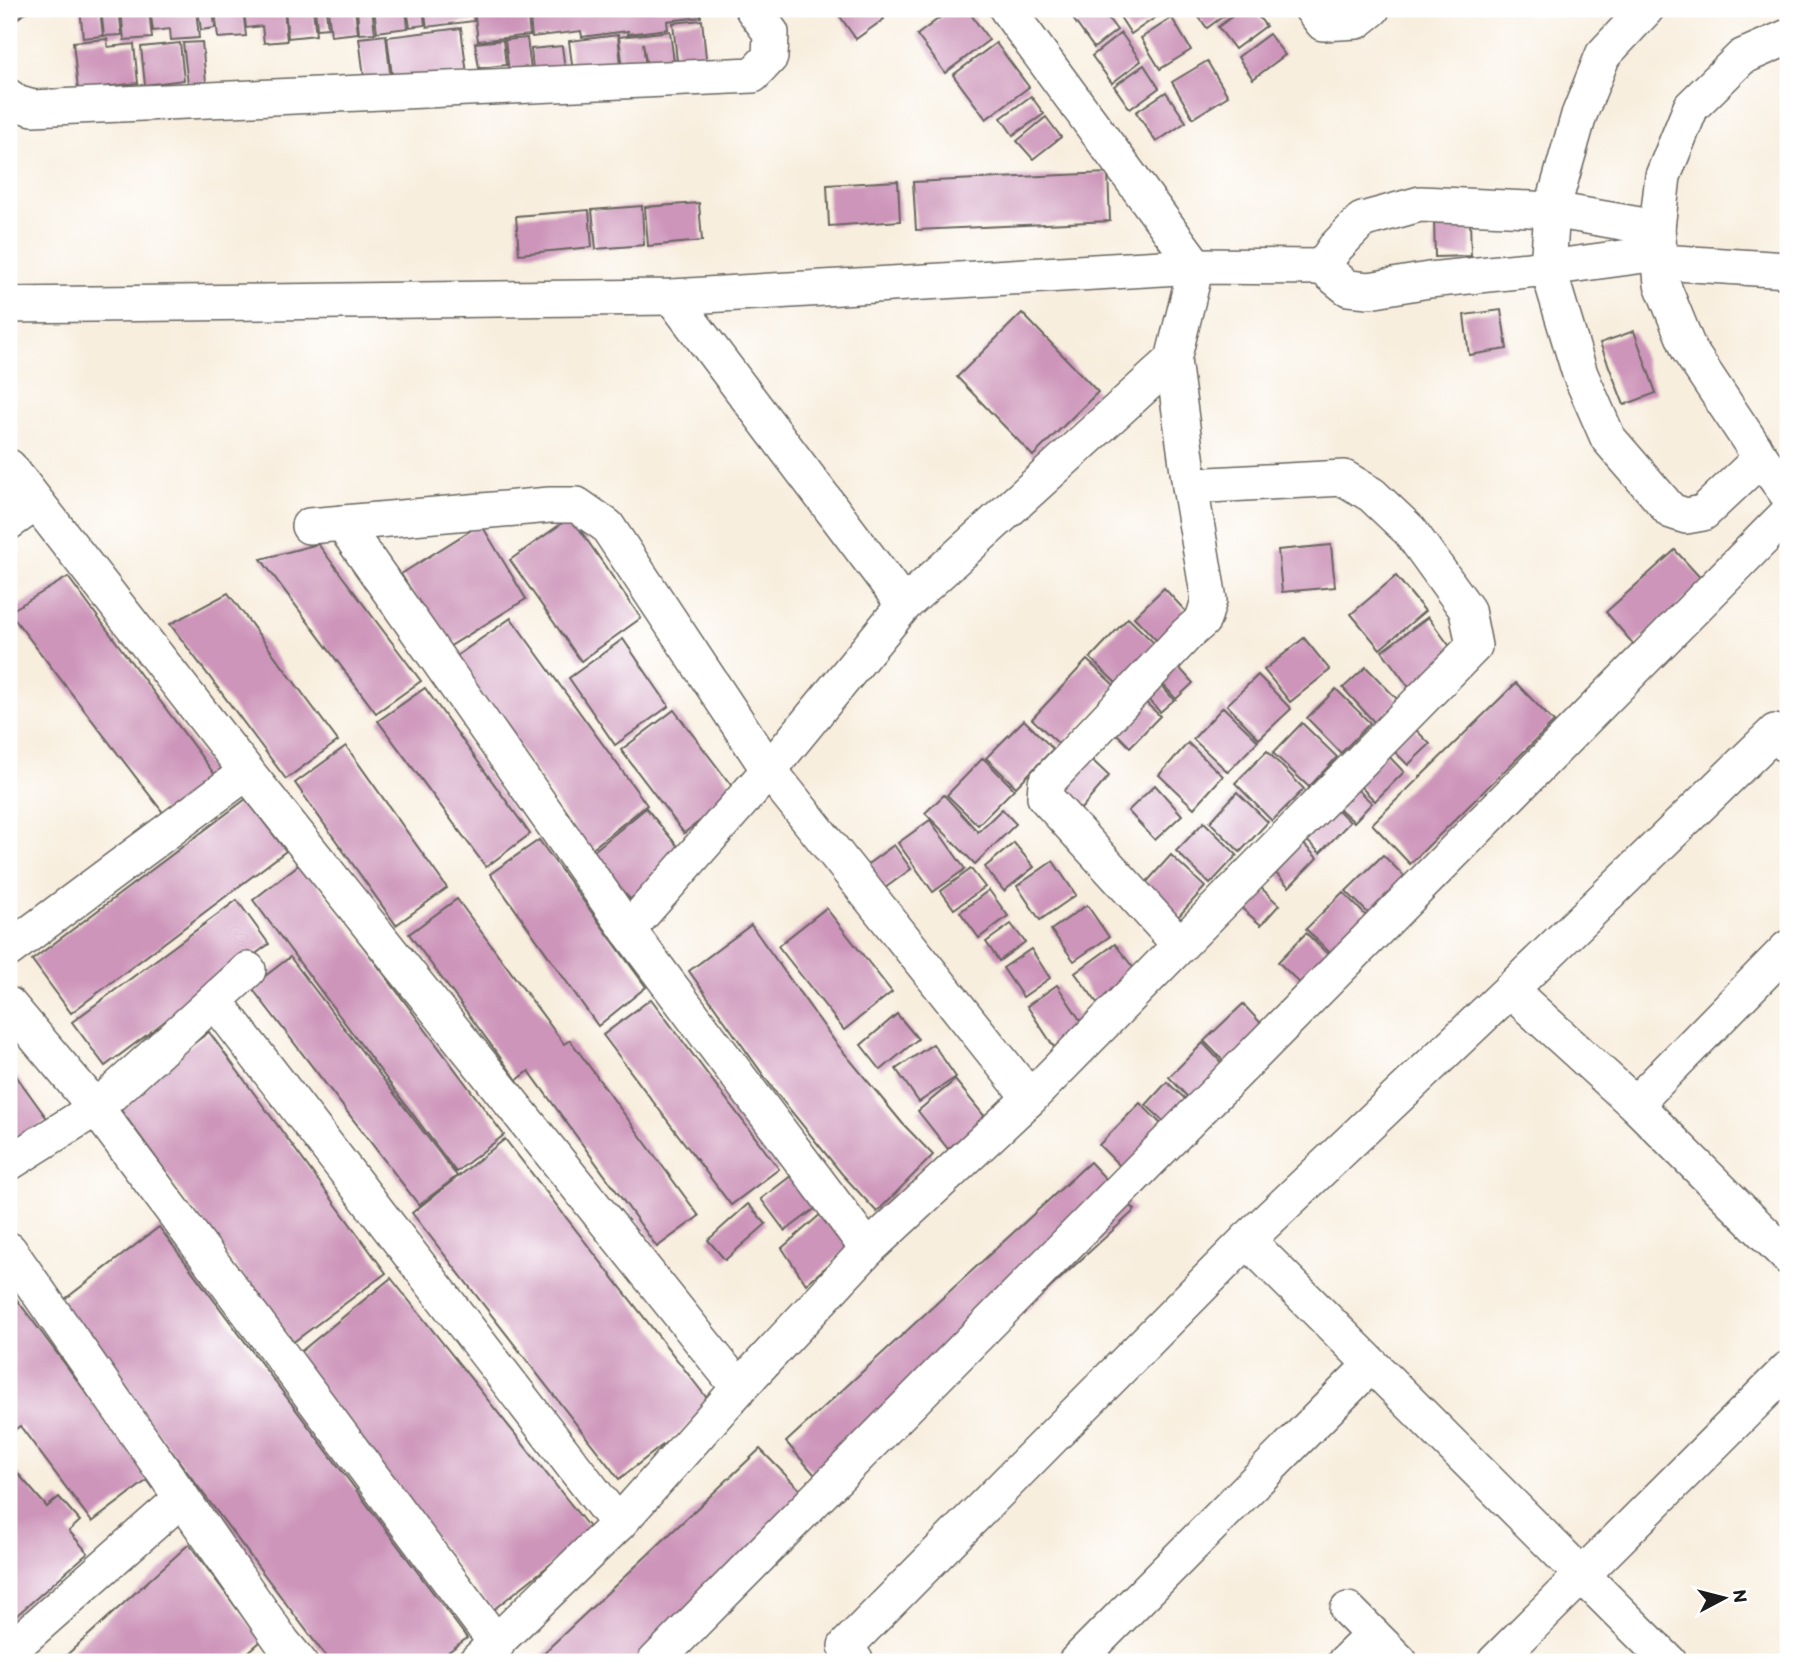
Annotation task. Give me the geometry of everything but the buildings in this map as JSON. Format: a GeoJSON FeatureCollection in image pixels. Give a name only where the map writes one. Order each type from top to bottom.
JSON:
{"type":"FeatureCollection","features":[{"type":"Feature","properties":{"kind":"street"},"geometry":{"type":"LineString","coordinates":[[9,97],[16,103],[33,108],[753,75],[770,57],[771,33],[753,9]]}},
{"type":"Feature","properties":{"kind":"street"},"geometry":{"type":"LineString","coordinates":[[1007,9],[1196,266]]}},
{"type":"Feature","properties":{"kind":"street"},"geometry":{"type":"LineString","coordinates":[[1312,9],[1323,23],[1357,21],[1372,9]]}},
{"type":"Feature","properties":{"kind":"street"},"geometry":{"type":"LineString","coordinates":[[1646,9],[1603,55],[1579,115],[1552,210],[1548,268],[1580,374],[1608,438],[1671,511],[1686,516],[1703,513],[1761,458]]}},
{"type":"Feature","properties":{"kind":"street"},"geometry":{"type":"LineString","coordinates":[[1788,37],[1742,57],[1691,107],[1663,176],[1659,247],[1662,284],[1689,350],[1788,495]]}},
{"type":"Feature","properties":{"kind":"street"},"geometry":{"type":"LineString","coordinates":[[1321,267],[1362,220],[1420,204],[1552,210],[1659,247],[1788,270]]}},
{"type":"Feature","properties":{"kind":"street"},"geometry":{"type":"LineString","coordinates":[[9,305],[672,297],[1196,266],[1321,267],[1348,288],[1369,290],[1429,280],[1548,268],[1659,247]]}},
{"type":"Feature","properties":{"kind":"street"},"geometry":{"type":"LineString","coordinates":[[1180,945],[1045,797],[1046,783],[1203,620],[1209,600],[1173,360],[1196,266]]}},
{"type":"Feature","properties":{"kind":"street"},"geometry":{"type":"LineString","coordinates":[[672,297],[904,605]]}},
{"type":"Feature","properties":{"kind":"street"},"geometry":{"type":"LineString","coordinates":[[628,930],[769,770],[904,605],[1173,360]]}},
{"type":"Feature","properties":{"kind":"street"},"geometry":{"type":"LineString","coordinates":[[9,467],[22,512],[247,772],[739,1388]]}},
{"type":"Feature","properties":{"kind":"street"},"geometry":{"type":"LineString","coordinates":[[9,1005],[96,1108],[486,1653],[618,1524],[868,1249],[1030,1098],[1474,646],[1467,610],[1410,531],[1372,495],[1344,478],[1190,486]]}},
{"type":"Feature","properties":{"kind":"street"},"geometry":{"type":"LineString","coordinates":[[868,1249],[325,524],[577,505],[607,526],[769,770],[1030,1098]]}},
{"type":"Feature","properties":{"kind":"street"},"geometry":{"type":"LineString","coordinates":[[671,1656],[1788,513]]}},
{"type":"Feature","properties":{"kind":"street"},"geometry":{"type":"LineString","coordinates":[[856,1662],[846,1646],[1247,1240],[1510,990],[1775,732],[1788,746]]}},
{"type":"Feature","properties":{"kind":"street"},"geometry":{"type":"LineString","coordinates":[[9,949],[247,772]]}},
{"type":"Feature","properties":{"kind":"street"},"geometry":{"type":"LineString","coordinates":[[1635,1104],[1788,948]]}},
{"type":"Feature","properties":{"kind":"street"},"geometry":{"type":"LineString","coordinates":[[9,1163],[96,1108],[248,971]]}},
{"type":"Feature","properties":{"kind":"street"},"geometry":{"type":"LineString","coordinates":[[1510,990],[1635,1104],[1788,1257]]}},
{"type":"Feature","properties":{"kind":"street"},"geometry":{"type":"LineString","coordinates":[[215,1001],[618,1524]]}},
{"type":"Feature","properties":{"kind":"street"},"geometry":{"type":"LineString","coordinates":[[1247,1240],[1669,1662]]}},
{"type":"Feature","properties":{"kind":"street"},"geometry":{"type":"LineString","coordinates":[[9,1250],[182,1499],[281,1656]]}},
{"type":"Feature","properties":{"kind":"street"},"geometry":{"type":"LineString","coordinates":[[1076,1662],[1371,1365]]}},
{"type":"Feature","properties":{"kind":"street"},"geometry":{"type":"LineString","coordinates":[[1495,1662],[1788,1369]]}},
{"type":"Feature","properties":{"kind":"street"},"geometry":{"type":"LineString","coordinates":[[9,1651],[182,1499]]}},
{"type":"Feature","properties":{"kind":"street"},"geometry":{"type":"LineString","coordinates":[[1348,1611],[1400,1662]]}},
{"type":"Feature","properties":{"kind":"street"},"geometry":{"type":"LineString","coordinates":[[1345,1662],[1373,1635]]}}]}
